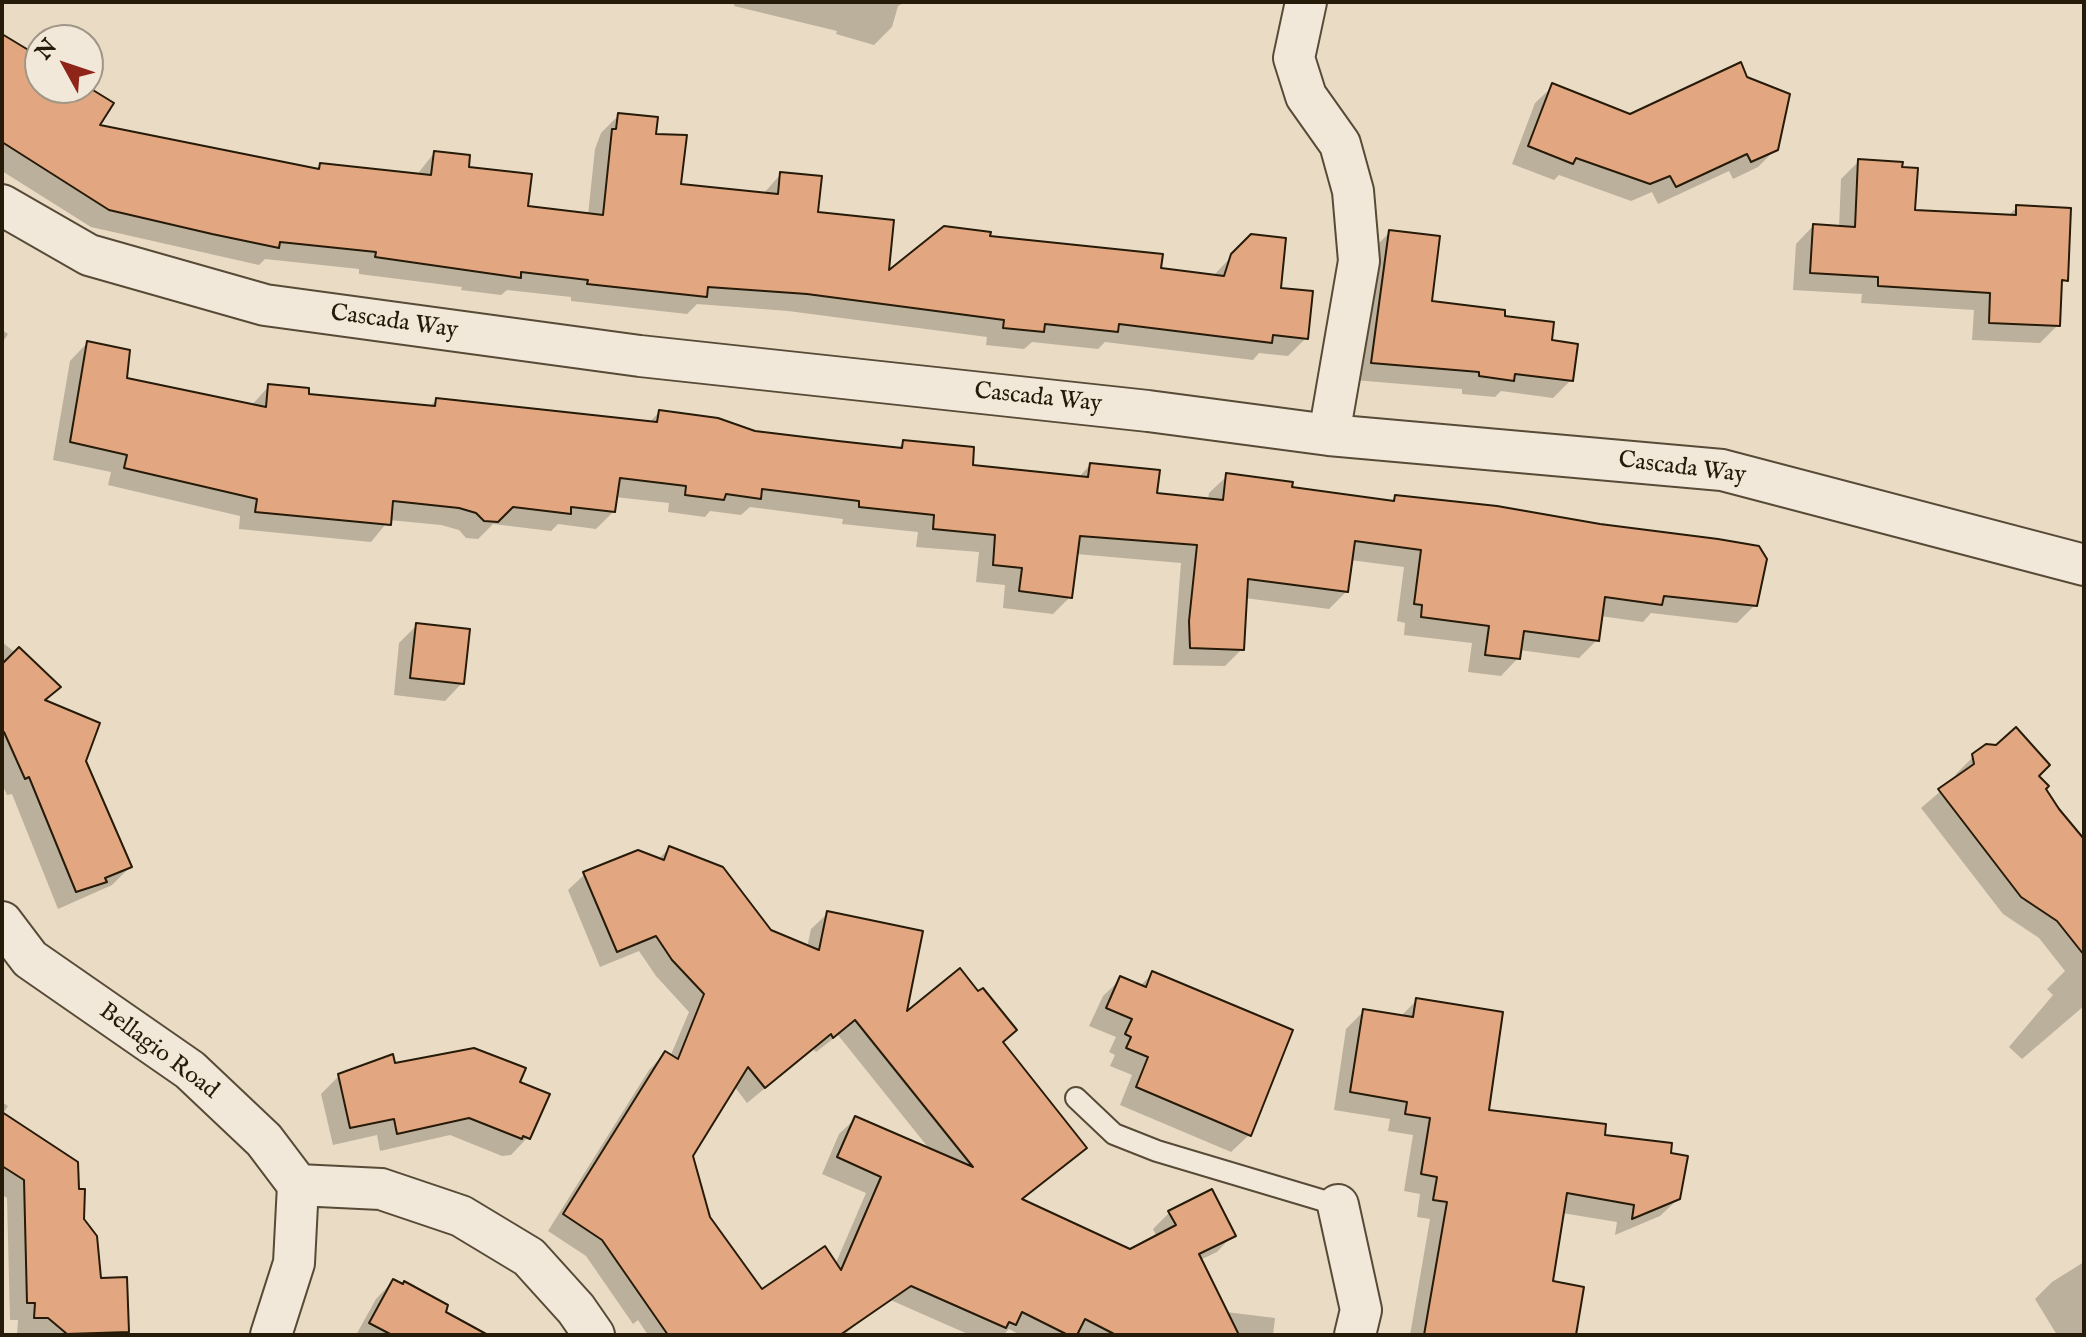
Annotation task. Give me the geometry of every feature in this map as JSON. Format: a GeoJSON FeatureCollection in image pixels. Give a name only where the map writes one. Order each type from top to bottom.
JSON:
{"type":"FeatureCollection","features":[{"type":"Feature","properties":{"kind":"street"},"geometry":{"type":"LineString","coordinates":[[1306,2],[1294,58],[1306,96],[1340,144],[1353,191],[1359,261],[1329,435]]}},
{"type":"Feature","properties":{"kind":"street","name":"Cascada Way"},"geometry":{"type":"LineString","coordinates":[[2,205],[89,255],[265,305],[640,356],[1148,411],[1329,435],[1722,470],[2084,565]]}},
{"type":"Feature","properties":{"kind":"street","name":"Bellagio Road"},"geometry":{"type":"LineString","coordinates":[[2,922],[30,959],[190,1070],[264,1140],[298,1185]]}},
{"type":"Feature","properties":{"kind":"street"},"geometry":{"type":"LineString","coordinates":[[271,1335],[294,1263],[298,1185],[381,1189],[461,1216],[529,1257],[576,1309],[594,1335]]}},
{"type":"Feature","properties":{"kind":"street"},"geometry":{"type":"LineString","coordinates":[[1338,1205],[1361,1310],[1355,1335]]}},
{"type":"Feature","properties":{"kind":"lane"},"geometry":{"type":"LineString","coordinates":[[1076,1098],[1114,1134],[1157,1151],[1338,1205]]}},
{"type":"Feature","properties":{"kind":"building"},"geometry":{"type":"Polygon","coordinates":[[[2,34],[24,47],[24,104],[104,104],[104,97],[114,103],[100,125],[319,169],[320,163],[431,175],[434,151],[470,155],[469,167],[532,174],[528,206],[603,215],[612,129],[616,129],[618,113],[658,117],[656,134],[687,135],[681,184],[778,194],[780,172],[822,176],[818,212],[894,220],[889,270],[944,226],[991,232],[990,236],[1163,254],[1161,268],[1224,276],[1231,254],[1251,234],[1286,238],[1281,288],[1313,291],[1308,339],[1273,335],[1272,343],[1119,324],[1118,332],[1045,324],[1044,332],[1003,328],[1004,320],[807,294],[708,287],[707,297],[587,284],[588,280],[521,272],[521,278],[375,257],[376,252],[280,242],[279,248],[109,210],[2,142],[2,34]]]}},
{"type":"Feature","properties":{"kind":"building"},"geometry":{"type":"Polygon","coordinates":[[[1741,62],[1747,77],[1790,94],[1778,150],[1751,162],[1747,154],[1676,187],[1670,176],[1650,184],[1576,158],[1573,164],[1528,146],[1552,83],[1630,114],[1741,62]]]}},
{"type":"Feature","properties":{"kind":"building"},"geometry":{"type":"Polygon","coordinates":[[[1858,159],[1903,162],[1902,167],[1918,168],[1915,210],[2016,215],[2016,205],[2071,208],[2068,281],[2062,280],[2060,326],[1989,323],[1990,293],[1878,286],[1878,277],[1810,273],[1813,224],[1855,227],[1858,159]]]}},
{"type":"Feature","properties":{"kind":"building"},"geometry":{"type":"Polygon","coordinates":[[[1389,230],[1440,236],[1432,301],[1505,310],[1505,316],[1554,322],[1552,340],[1578,344],[1573,381],[1515,374],[1514,381],[1479,376],[1479,372],[1371,363],[1389,230]]]}},
{"type":"Feature","properties":{"kind":"building"},"geometry":{"type":"Polygon","coordinates":[[[87,341],[130,350],[127,378],[266,407],[268,384],[309,388],[309,394],[435,406],[436,398],[657,422],[659,410],[718,418],[755,431],[838,441],[902,448],[903,440],[974,447],[973,465],[1088,477],[1090,463],[1160,470],[1157,493],[1223,500],[1226,473],[1293,482],[1292,487],[1394,501],[1395,495],[1497,506],[1759,546],[1767,559],[1757,606],[1664,596],[1662,605],[1605,597],[1599,641],[1524,631],[1520,659],[1485,655],[1489,626],[1421,617],[1422,605],[1414,604],[1421,550],[1355,541],[1348,592],[1248,579],[1244,650],[1190,648],[1189,621],[1197,545],[1080,536],[1072,598],[1019,591],[1022,568],[993,565],[995,535],[933,529],[934,515],[859,507],[859,501],[762,489],[761,499],[726,494],[724,500],[685,495],[686,486],[620,478],[615,512],[571,507],[571,514],[513,507],[498,522],[484,521],[476,513],[459,508],[393,501],[391,525],[255,512],[257,499],[124,468],[127,455],[70,442],[87,341]]]}},
{"type":"Feature","properties":{"kind":"building"},"geometry":{"type":"Polygon","coordinates":[[[416,623],[470,629],[464,684],[410,678],[416,623]]]}},
{"type":"Feature","properties":{"kind":"building"},"geometry":{"type":"Polygon","coordinates":[[[19,647],[61,687],[45,700],[100,723],[86,761],[132,867],[105,878],[107,882],[76,892],[29,777],[25,779],[4,732],[2,734],[2,664],[19,647]]]}},
{"type":"Feature","properties":{"kind":"building"},"geometry":{"type":"Polygon","coordinates":[[[2016,727],[2050,765],[2039,776],[2049,786],[2046,789],[2059,809],[2084,839],[2084,955],[2057,921],[2021,897],[1938,789],[1974,764],[1972,754],[1986,744],[1996,745],[2016,727]]]}},
{"type":"Feature","properties":{"kind":"building"},"geometry":{"type":"Polygon","coordinates":[[[669,846],[723,867],[771,930],[819,950],[827,911],[923,931],[907,1011],[960,968],[978,991],[983,988],[1017,1030],[1003,1042],[1087,1148],[1022,1199],[1130,1249],[1176,1225],[1168,1211],[1212,1189],[1236,1236],[1199,1254],[1239,1335],[1116,1335],[1085,1319],[1077,1335],[1068,1335],[1022,1312],[1016,1325],[1009,1322],[1006,1328],[911,1286],[840,1335],[668,1335],[602,1240],[563,1214],[665,1051],[678,1059],[704,994],[672,960],[656,936],[617,952],[583,872],[638,850],[664,860],[669,846]],[[855,1020],[833,1038],[831,1034],[765,1088],[748,1067],[693,1156],[710,1217],[762,1289],[825,1246],[841,1270],[881,1177],[837,1157],[855,1116],[973,1167],[855,1020]]]}},
{"type":"Feature","properties":{"kind":"building"},"geometry":{"type":"Polygon","coordinates":[[[1152,971],[1293,1030],[1251,1136],[1136,1087],[1148,1057],[1126,1048],[1131,1037],[1125,1034],[1132,1019],[1106,1008],[1120,976],[1146,987],[1152,971]]]}},
{"type":"Feature","properties":{"kind":"building"},"geometry":{"type":"Polygon","coordinates":[[[1416,998],[1503,1012],[1489,1110],[1606,1124],[1605,1135],[1672,1143],[1671,1153],[1688,1156],[1680,1199],[1632,1219],[1634,1205],[1567,1193],[1553,1281],[1584,1287],[1576,1335],[1424,1335],[1447,1202],[1433,1200],[1437,1177],[1421,1174],[1430,1118],[1405,1114],[1407,1102],[1350,1092],[1363,1009],[1413,1017],[1416,998]]]}},
{"type":"Feature","properties":{"kind":"building"},"geometry":{"type":"Polygon","coordinates":[[[474,1048],[526,1068],[520,1082],[550,1094],[530,1139],[523,1136],[522,1139],[469,1118],[397,1134],[394,1119],[350,1128],[338,1074],[393,1054],[395,1063],[474,1048]]]}},
{"type":"Feature","properties":{"kind":"building"},"geometry":{"type":"Polygon","coordinates":[[[2,1112],[78,1162],[79,1189],[85,1189],[84,1219],[97,1236],[101,1278],[127,1277],[129,1332],[67,1334],[48,1318],[34,1318],[35,1303],[27,1303],[24,1180],[2,1166],[2,1112]]]}},
{"type":"Feature","properties":{"kind":"building"},"geometry":{"type":"Polygon","coordinates":[[[393,1279],[403,1284],[404,1281],[448,1305],[446,1312],[488,1335],[392,1335],[369,1323],[393,1279]]]}}]}
